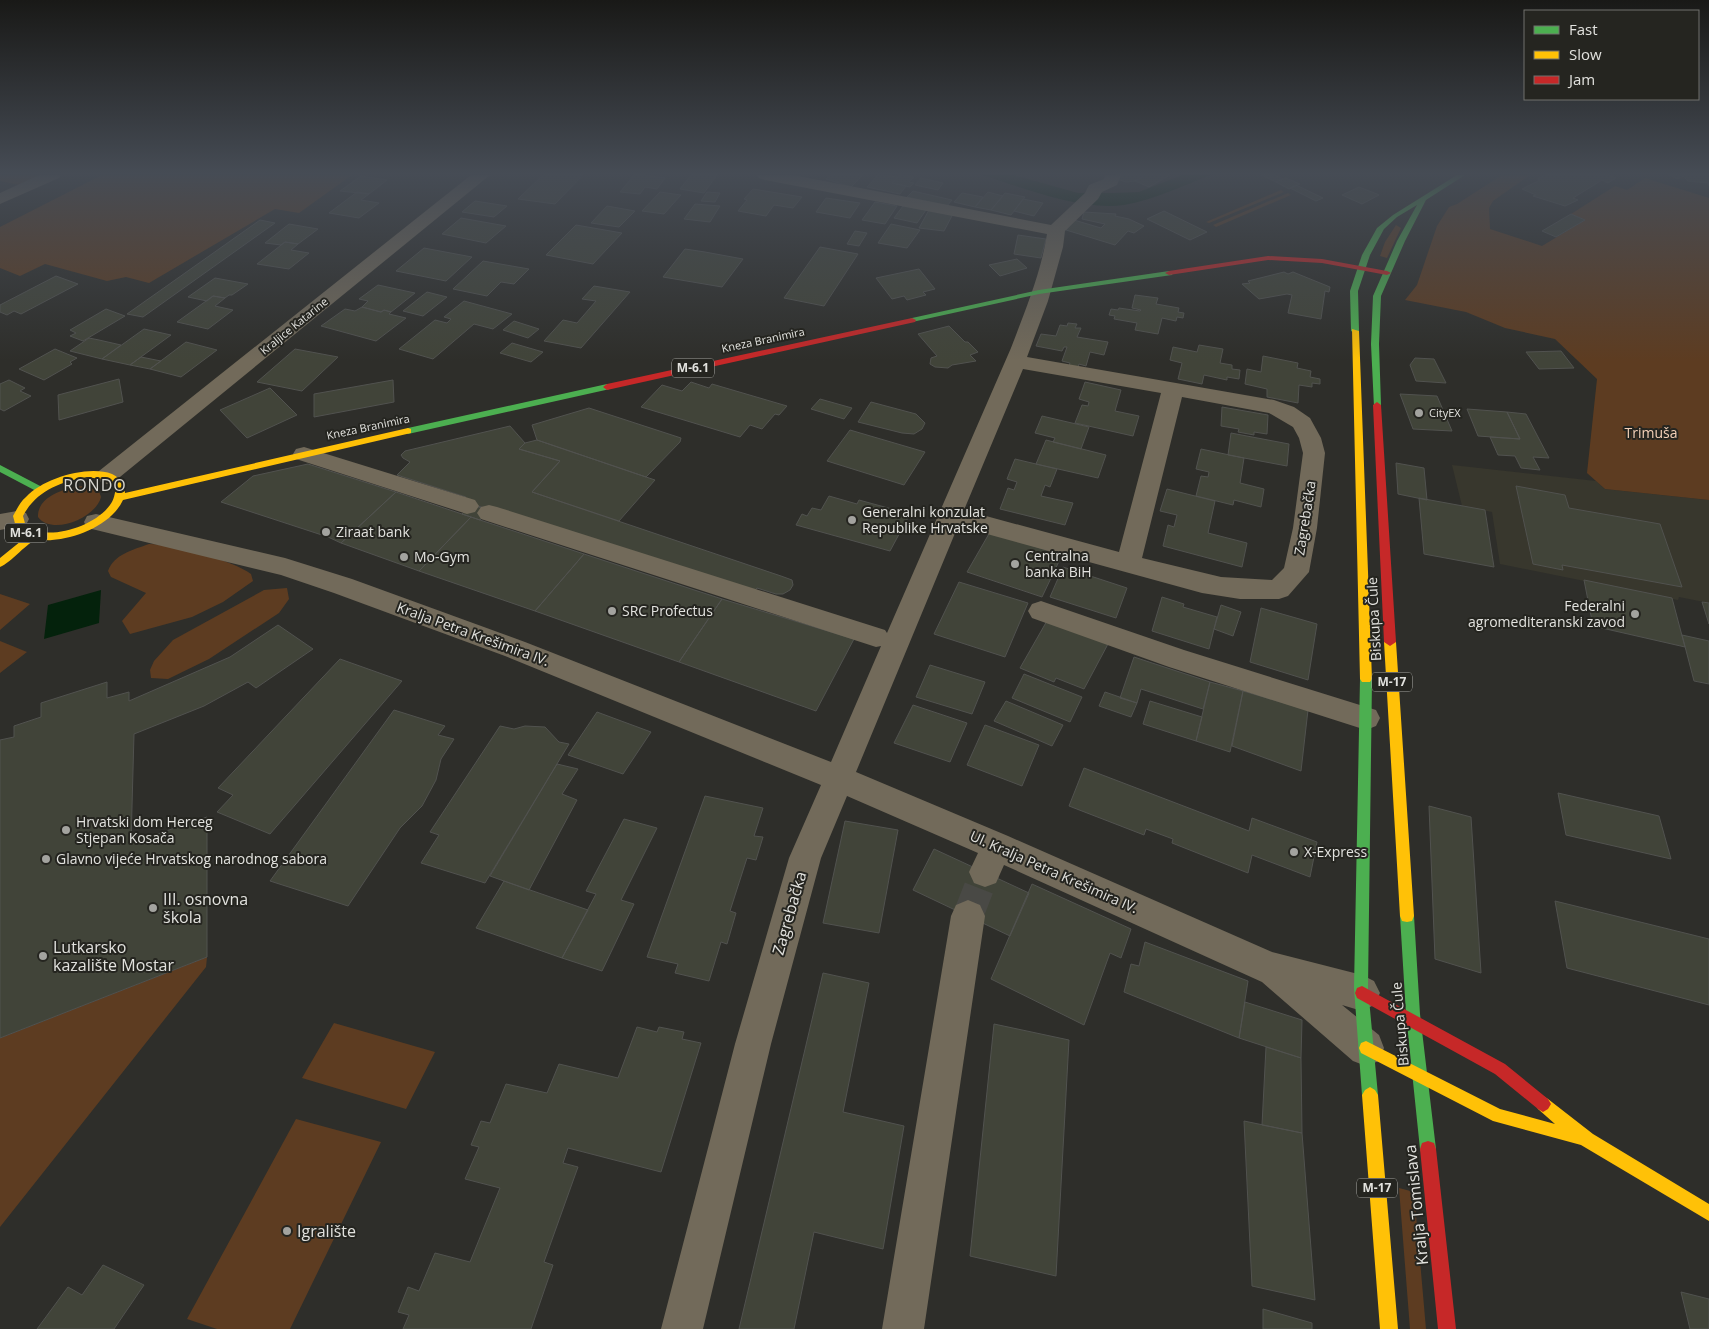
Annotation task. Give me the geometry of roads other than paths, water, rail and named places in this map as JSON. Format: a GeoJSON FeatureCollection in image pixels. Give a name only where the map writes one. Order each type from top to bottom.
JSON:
{"type":"FeatureCollection","features":[{"type":"Feature","properties":{"kind":"main road","name":"Biskupa Čule"},"geometry":{"type":"LineString","coordinates":[[1366,1048],[1362,993],[1366,718],[1365,648],[1354,291],[1368,250],[1376,237]]}},
{"type":"Feature","properties":{"kind":"main road","name":"Biskupa Čule"},"geometry":{"type":"LineString","coordinates":[[1405,237],[1375,302],[1377,406],[1393,697],[1414,1020],[1420,1076]]}},
{"type":"Feature","properties":{"kind":"main road","name":"Kneza Branimira"},"geometry":{"type":"LineString","coordinates":[[121,497],[304,454],[1039,292],[1268,258],[1322,260],[1387,274]]}},
{"type":"Feature","properties":{"kind":"main road"},"geometry":{"type":"LineString","coordinates":[[0,468],[41,490]]}},
{"type":"Feature","properties":{"kind":"main road","name":"M-6.1"},"geometry":{"type":"LineString","coordinates":[[107,476],[98,474],[76,476],[41,490],[24,504],[17,526],[58,536],[71,533],[96,522],[112,510],[121,497]]}},
{"type":"Feature","properties":{"kind":"main road"},"geometry":{"type":"LineString","coordinates":[[107,476],[113,478],[121,486],[121,497]]}},
{"type":"Feature","properties":{"kind":"main road"},"geometry":{"type":"LineString","coordinates":[[0,563],[17,526]]}},
{"type":"Feature","properties":{"kind":"main road","name":"Ul. Kralja Petra Krešimira IV."},"geometry":{"type":"LineString","coordinates":[[1362,993],[1500,1069],[1587,1140]]}},
{"type":"Feature","properties":{"kind":"main road","name":"Ul. Kralja Petra Krešimira IV."},"geometry":{"type":"LineString","coordinates":[[1366,1048],[1498,1116],[1587,1140]]}},
{"type":"Feature","properties":{"kind":"main road","name":"M-17"},"geometry":{"type":"LineString","coordinates":[[1366,1048],[1389,1329]]}},
{"type":"Feature","properties":{"kind":"main road","name":"Kralja Tomislava"},"geometry":{"type":"LineString","coordinates":[[1420,1076],[1447,1329]]}},
{"type":"Feature","properties":{"kind":"main road"},"geometry":{"type":"LineString","coordinates":[[1587,1140],[1709,1213]]}},
{"type":"Feature","properties":{"kind":"street","name":"Kraljice Katarine"},"geometry":{"type":"LineString","coordinates":[[107,476],[405,237]]}},
{"type":"Feature","properties":{"kind":"street","name":"Zagrebačka"},"geometry":{"type":"LineString","coordinates":[[682,1329],[753,1044],[802,867],[1015,361],[1038,301],[1055,237]]}},
{"type":"Feature","properties":{"kind":"street","name":"Zagrebačka"},"geometry":{"type":"LineString","coordinates":[[949,515],[1194,581],[1258,591],[1280,589],[1296,572],[1305,528],[1314,460],[1310,438],[1302,423],[1286,412],[1274,407],[1015,361]]}},
{"type":"Feature","properties":{"kind":"street"},"geometry":{"type":"LineString","coordinates":[[1128,564],[1173,389]]}},
{"type":"Feature","properties":{"kind":"street"},"geometry":{"type":"LineString","coordinates":[[304,454],[876,636]]}},
{"type":"Feature","properties":{"kind":"street","name":"Kralja Petra Krešimira IV."},"geometry":{"type":"LineString","coordinates":[[96,522],[284,567],[344,586],[564,668],[838,779]]}},
{"type":"Feature","properties":{"kind":"street"},"geometry":{"type":"LineString","coordinates":[[1041,611],[1179,659],[1366,718]]}},
{"type":"Feature","properties":{"kind":"street","name":"Ul. Kralja Petra Krešimira IV."},"geometry":{"type":"LineString","coordinates":[[838,779],[991,859],[1270,968],[1362,993]]}},
{"type":"Feature","properties":{"kind":"street"},"geometry":{"type":"LineString","coordinates":[[903,1329],[968,916]]}},
{"type":"Feature","properties":{"kind":"street","name":"Ul. Kralja Petra Krešimira IV."},"geometry":{"type":"LineString","coordinates":[[1270,968],[1366,1048]]}},
{"type":"Feature","properties":{"kind":"tunnel"},"geometry":{"type":"LineString","coordinates":[[968,916],[985,872]]}},
{"type":"Feature","properties":{"kind":"place","name":"CityEX"},"geometry":{"type":"Point","coordinates":[1419,413]}},
{"type":"Feature","properties":{"kind":"place","name":"Generalni konzulat Republike Hrvatske"},"geometry":{"type":"Point","coordinates":[852,520]}},
{"type":"Feature","properties":{"kind":"place","name":"Ziraat bank"},"geometry":{"type":"Point","coordinates":[326,532]}},
{"type":"Feature","properties":{"kind":"place","name":"Mo-Gym"},"geometry":{"type":"Point","coordinates":[404,557]}},
{"type":"Feature","properties":{"kind":"place","name":"Centralna banka BiH"},"geometry":{"type":"Point","coordinates":[1015,564]}},
{"type":"Feature","properties":{"kind":"place","name":"SRC Profectus"},"geometry":{"type":"Point","coordinates":[612,611]}},
{"type":"Feature","properties":{"kind":"place","name":"Federalni agromediteranski zavod"},"geometry":{"type":"Point","coordinates":[1635,614]}},
{"type":"Feature","properties":{"kind":"place","name":"Hrvatski dom Herceg Stjepan Kosača"},"geometry":{"type":"Point","coordinates":[66,830]}},
{"type":"Feature","properties":{"kind":"place","name":"X-Express"},"geometry":{"type":"Point","coordinates":[1294,852]}},
{"type":"Feature","properties":{"kind":"place","name":"Glavno vijeće Hrvatskog narodnog sabora"},"geometry":{"type":"Point","coordinates":[46,859]}},
{"type":"Feature","properties":{"kind":"place","name":"III. osnovna škola"},"geometry":{"type":"Point","coordinates":[153,908]}},
{"type":"Feature","properties":{"kind":"place","name":"Lutkarsko kazalište Mostar"},"geometry":{"type":"Point","coordinates":[43,956]}},
{"type":"Feature","properties":{"kind":"place","name":"Igralište"},"geometry":{"type":"Point","coordinates":[287,1231]}},
{"type":"Feature","properties":{"kind":"district","name":"RONDO"},"geometry":{"type":"Point","coordinates":[95,485]}},
{"type":"Feature","properties":{"kind":"park label","name":"Trimuša"},"geometry":{"type":"Point","coordinates":[1651,433]}}]}
